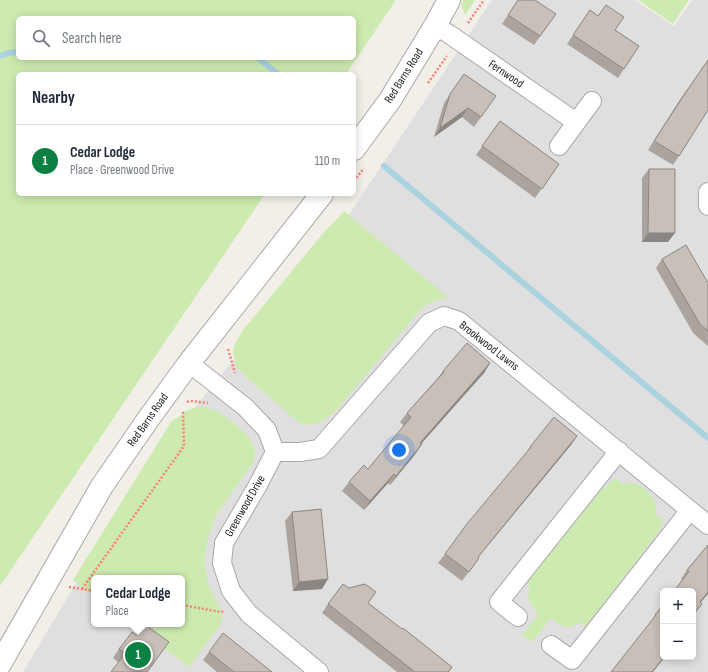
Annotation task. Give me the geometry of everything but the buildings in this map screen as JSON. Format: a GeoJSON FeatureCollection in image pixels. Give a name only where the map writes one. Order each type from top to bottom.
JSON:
{"type":"FeatureCollection","features":[{"type":"Feature","properties":{"kind":"street","name":"Red Barns Road"},"geometry":{"type":"LineString","coordinates":[[356,146],[390,100],[449,0]]}},
{"type":"Feature","properties":{"kind":"street","name":"Fernwood"},"geometry":{"type":"LineString","coordinates":[[435,26],[449,34],[576,122]]}},
{"type":"Feature","properties":{"kind":"street"},"geometry":{"type":"LineString","coordinates":[[559,146],[592,101]]}},
{"type":"Feature","properties":{"kind":"street"},"geometry":{"type":"LineString","coordinates":[[708,192],[708,206]]}},
{"type":"Feature","properties":{"kind":"street","name":"Red Barns Road"},"geometry":{"type":"LineString","coordinates":[[0,664],[102,486],[185,368],[320,196]]}},
{"type":"Feature","properties":{"kind":"street","name":"Brookwood Lawns"},"geometry":{"type":"LineString","coordinates":[[276,452],[300,452],[319,449],[429,323],[444,316],[459,321],[708,525]]}},
{"type":"Feature","properties":{"kind":"street"},"geometry":{"type":"LineString","coordinates":[[185,368],[223,390],[245,407],[268,430],[276,452]]}},
{"type":"Feature","properties":{"kind":"street","name":"Greenwood Drive"},"geometry":{"type":"LineString","coordinates":[[276,452],[224,542],[222,563],[231,590],[249,614],[318,672]]}},
{"type":"Feature","properties":{"kind":"street"},"geometry":{"type":"LineString","coordinates":[[518,617],[499,602],[619,452]]}},
{"type":"Feature","properties":{"kind":"street"},"geometry":{"type":"LineString","coordinates":[[552,644],[572,660],[690,510]]}},
{"type":"Feature","properties":{"kind":"path"},"geometry":{"type":"LineString","coordinates":[[185,368],[183,403],[191,401],[213,404],[235,374],[227,348],[230,343]]}},
{"type":"Feature","properties":{"kind":"path"},"geometry":{"type":"LineString","coordinates":[[92,575],[184,446],[183,410]]}},
{"type":"Feature","properties":{"kind":"path"},"geometry":{"type":"LineString","coordinates":[[82,589],[91,576]]}},
{"type":"Feature","properties":{"kind":"path"},"geometry":{"type":"LineString","coordinates":[[68,587],[91,590]]}},
{"type":"Feature","properties":{"kind":"path"},"geometry":{"type":"LineString","coordinates":[[185,606],[220,612],[243,605]]}},
{"type":"Feature","properties":{"kind":"shaded area"},"geometry":{"type":"Polygon","coordinates":[[[492,0],[635,0],[674,26],[692,0],[708,0],[708,672],[23,672],[139,477],[342,225],[492,0]]]}},
{"type":"Feature","properties":{"kind":"green space"},"geometry":{"type":"Polygon","coordinates":[[[0,0],[396,0],[356,59],[356,16],[16,16],[16,60],[355,60],[347,72],[16,72],[16,196],[264,196],[0,586],[0,0]]]}},
{"type":"Feature","properties":{"kind":"green space"},"geometry":{"type":"Polygon","coordinates":[[[463,0],[475,0],[465,15],[461,4],[463,0]]]}},
{"type":"Feature","properties":{"kind":"green space"},"geometry":{"type":"Polygon","coordinates":[[[638,0],[689,0],[673,24],[638,0]]]}},
{"type":"Feature","properties":{"kind":"green space"},"geometry":{"type":"Polygon","coordinates":[[[344,211],[448,297],[431,302],[420,310],[335,412],[320,422],[302,425],[245,376],[236,366],[233,352],[235,343],[243,330],[319,238],[344,211]]]}},
{"type":"Feature","properties":{"kind":"green space"},"geometry":{"type":"Polygon","coordinates":[[[201,406],[221,414],[247,435],[254,448],[255,454],[253,463],[216,515],[208,538],[204,562],[209,586],[220,608],[223,619],[189,667],[136,627],[185,627],[185,575],[91,575],[91,594],[73,580],[171,422],[188,410],[201,406]]]}},
{"type":"Feature","properties":{"kind":"green space"},"geometry":{"type":"Polygon","coordinates":[[[616,478],[623,484],[630,482],[641,486],[651,495],[656,503],[656,514],[663,520],[658,533],[585,627],[581,622],[569,627],[565,626],[558,624],[551,618],[532,642],[522,635],[539,614],[530,602],[530,586],[525,582],[601,490],[616,478]]]}},
{"type":"Feature","properties":{"kind":"waterway"},"geometry":{"type":"LineString","coordinates":[[0,56],[16,52]]}},
{"type":"Feature","properties":{"kind":"waterway"},"geometry":{"type":"LineString","coordinates":[[260,60],[276,72]]}},
{"type":"Feature","properties":{"kind":"waterway"},"geometry":{"type":"LineString","coordinates":[[384,166],[708,438]]}},
{"type":"Feature","properties":{"kind":"place","name":"Cedar Lodge"},"geometry":{"type":"Point","coordinates":[138,655]}}]}
